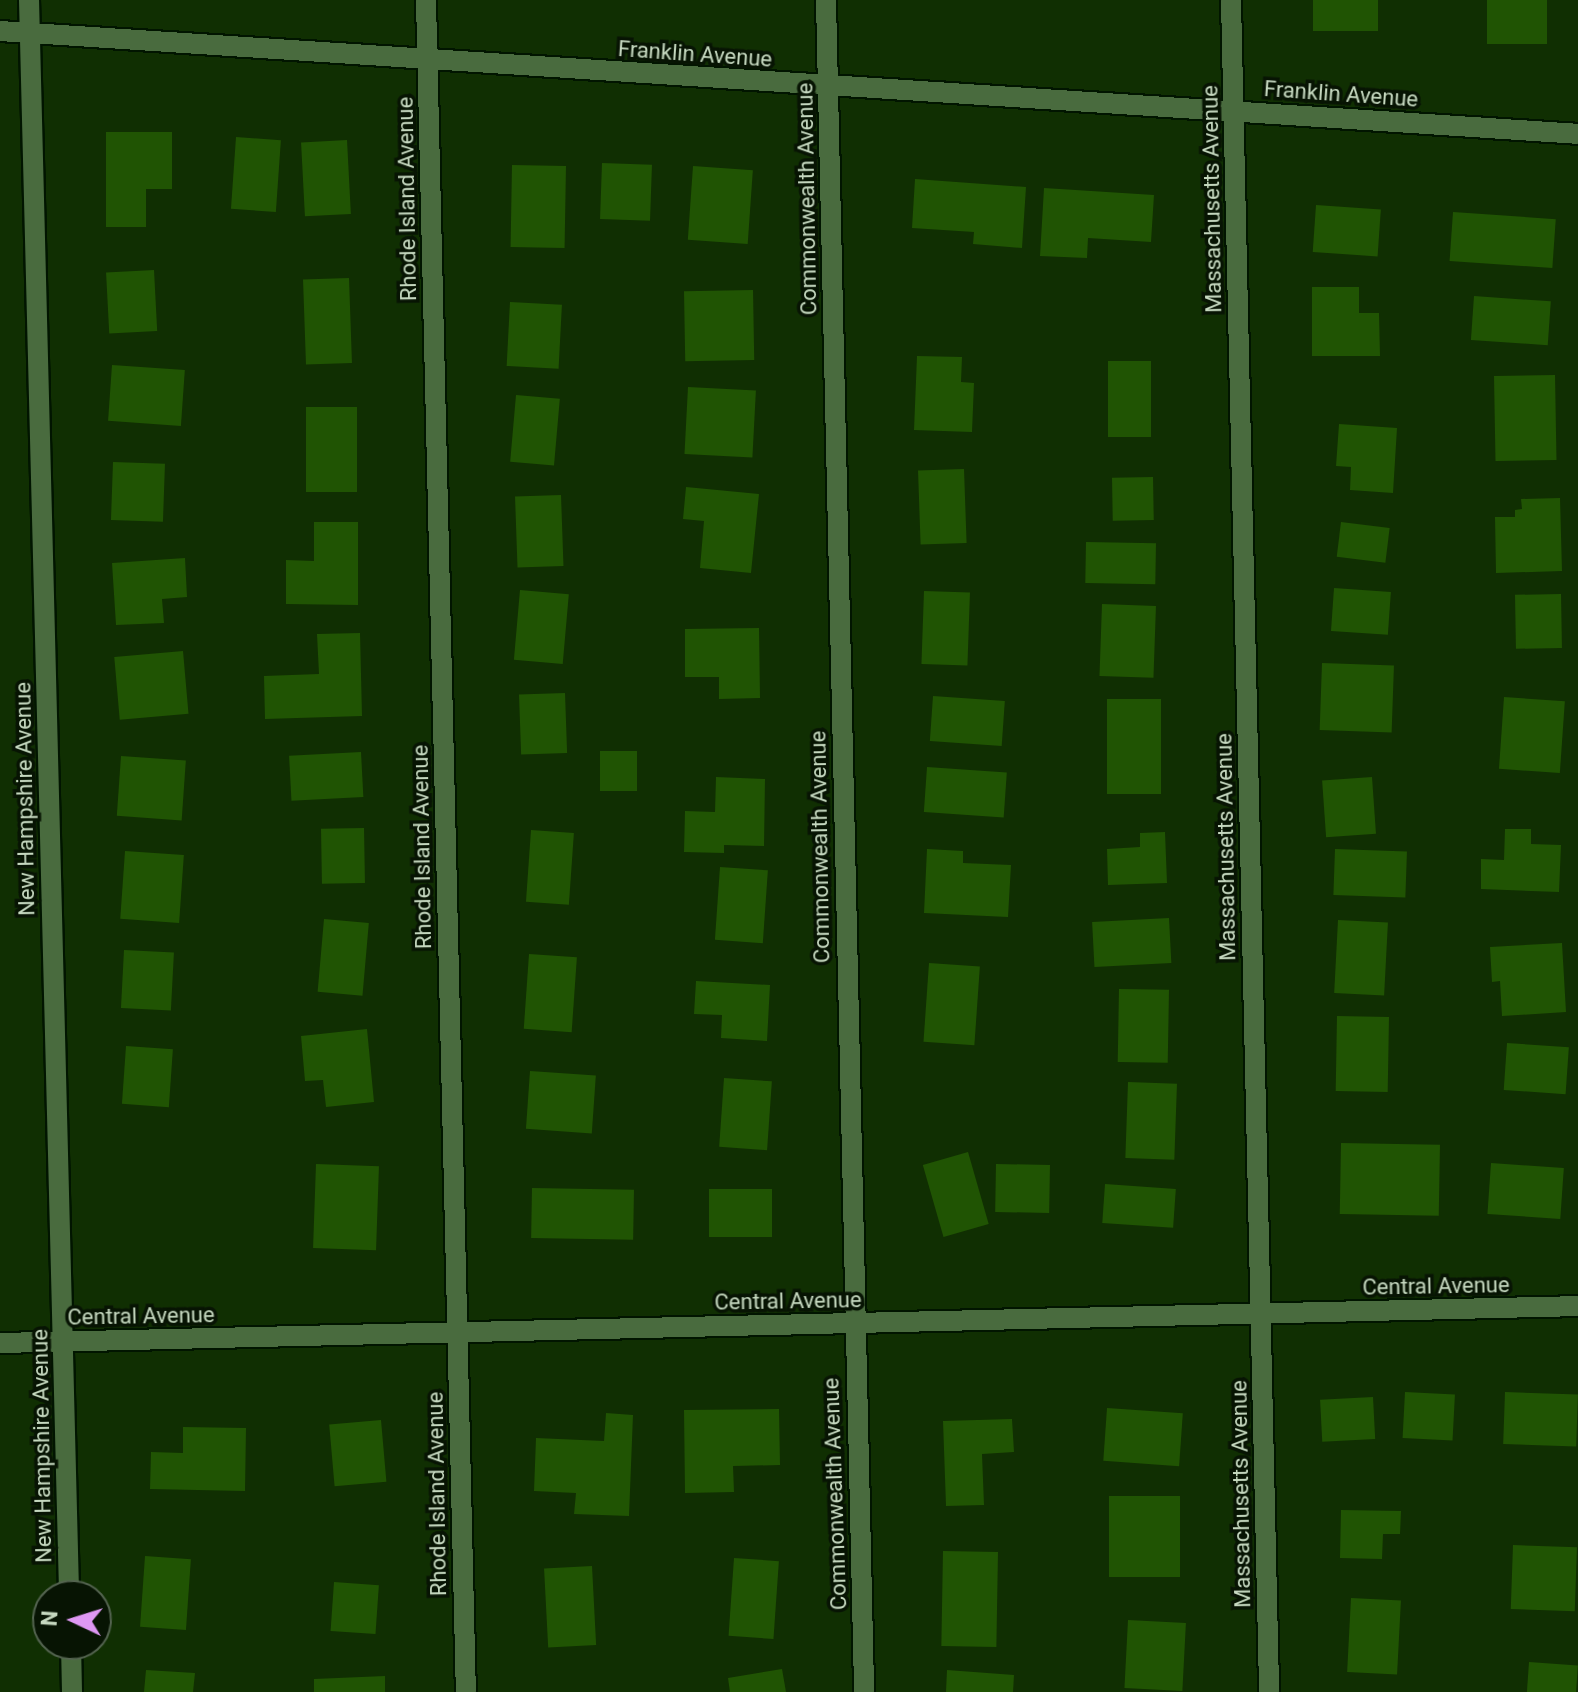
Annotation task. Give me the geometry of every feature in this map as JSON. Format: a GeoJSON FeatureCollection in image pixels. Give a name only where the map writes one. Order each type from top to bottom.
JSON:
{"type":"FeatureCollection","features":[{"type":"Feature","properties":{"kind":"street","name":"New Hampshire Avenue"},"geometry":{"type":"LineString","coordinates":[[29,0],[69,1580]]}},
{"type":"Feature","properties":{"kind":"street","name":"Rhode Island Avenue"},"geometry":{"type":"LineString","coordinates":[[426,0],[466,1692]]}},
{"type":"Feature","properties":{"kind":"street","name":"Commonwealth Avenue"},"geometry":{"type":"LineString","coordinates":[[826,0],[864,1692]]}},
{"type":"Feature","properties":{"kind":"street","name":"Massachusetts Avenue"},"geometry":{"type":"LineString","coordinates":[[1231,0],[1269,1692]]}},
{"type":"Feature","properties":{"kind":"street","name":"Franklin Avenue"},"geometry":{"type":"LineString","coordinates":[[0,31],[1578,134]]}},
{"type":"Feature","properties":{"kind":"street","name":"Central Avenue"},"geometry":{"type":"LineString","coordinates":[[0,1343],[1578,1306]]}},
{"type":"Feature","properties":{"kind":"street"},"geometry":{"type":"LineString","coordinates":[[71,1660],[72,1692]]}},
{"type":"Feature","properties":{"kind":"building"},"geometry":{"type":"Polygon","coordinates":[[[1313,0],[1378,0],[1378,31],[1313,31],[1313,0]]]}},
{"type":"Feature","properties":{"kind":"building"},"geometry":{"type":"Polygon","coordinates":[[[1487,0],[1547,0],[1547,44],[1487,44],[1487,0]]]}},
{"type":"Feature","properties":{"kind":"building"},"geometry":{"type":"Polygon","coordinates":[[[106,132],[172,132],[172,189],[146,189],[146,227],[106,227],[106,132]]]}},
{"type":"Feature","properties":{"kind":"building"},"geometry":{"type":"Polygon","coordinates":[[[236,137],[281,140],[276,212],[231,209],[236,137]]]}},
{"type":"Feature","properties":{"kind":"building"},"geometry":{"type":"Polygon","coordinates":[[[347,140],[351,214],[305,216],[301,142],[347,140]]]}},
{"type":"Feature","properties":{"kind":"building"},"geometry":{"type":"Polygon","coordinates":[[[602,163],[652,165],[650,221],[600,219],[602,163]]]}},
{"type":"Feature","properties":{"kind":"building"},"geometry":{"type":"Polygon","coordinates":[[[512,165],[566,166],[565,248],[511,247],[512,165]]]}},
{"type":"Feature","properties":{"kind":"building"},"geometry":{"type":"Polygon","coordinates":[[[693,166],[753,170],[748,244],[688,240],[693,166]]]}},
{"type":"Feature","properties":{"kind":"building"},"geometry":{"type":"Polygon","coordinates":[[[915,179],[1026,187],[1022,248],[973,244],[974,232],[912,228],[915,179]]]}},
{"type":"Feature","properties":{"kind":"building"},"geometry":{"type":"Polygon","coordinates":[[[1044,188],[1154,195],[1151,242],[1088,238],[1087,258],[1040,256],[1044,188]]]}},
{"type":"Feature","properties":{"kind":"building"},"geometry":{"type":"Polygon","coordinates":[[[1316,205],[1381,210],[1378,256],[1313,252],[1316,205]]]}},
{"type":"Feature","properties":{"kind":"building"},"geometry":{"type":"Polygon","coordinates":[[[1453,212],[1556,219],[1552,268],[1450,261],[1453,212]]]}},
{"type":"Feature","properties":{"kind":"building"},"geometry":{"type":"Polygon","coordinates":[[[154,270],[157,331],[109,333],[106,273],[154,270]]]}},
{"type":"Feature","properties":{"kind":"building"},"geometry":{"type":"Polygon","coordinates":[[[349,278],[352,363],[306,365],[303,280],[349,278]]]}},
{"type":"Feature","properties":{"kind":"building"},"geometry":{"type":"Polygon","coordinates":[[[1312,287],[1359,287],[1359,313],[1379,313],[1380,356],[1312,356],[1312,287]]]}},
{"type":"Feature","properties":{"kind":"building"},"geometry":{"type":"Polygon","coordinates":[[[753,290],[754,360],[685,361],[684,291],[753,290]]]}},
{"type":"Feature","properties":{"kind":"building"},"geometry":{"type":"Polygon","coordinates":[[[1474,296],[1551,301],[1548,345],[1471,340],[1474,296]]]}},
{"type":"Feature","properties":{"kind":"building"},"geometry":{"type":"Polygon","coordinates":[[[510,302],[562,305],[559,369],[507,366],[510,302]]]}},
{"type":"Feature","properties":{"kind":"building"},"geometry":{"type":"Polygon","coordinates":[[[917,356],[962,357],[961,382],[974,383],[972,432],[914,430],[917,356]]]}},
{"type":"Feature","properties":{"kind":"building"},"geometry":{"type":"Polygon","coordinates":[[[1108,361],[1151,361],[1151,437],[1108,437],[1108,361]]]}},
{"type":"Feature","properties":{"kind":"building"},"geometry":{"type":"Polygon","coordinates":[[[112,365],[185,370],[181,426],[108,421],[112,365]]]}},
{"type":"Feature","properties":{"kind":"building"},"geometry":{"type":"Polygon","coordinates":[[[1555,375],[1556,460],[1495,461],[1494,376],[1555,375]]]}},
{"type":"Feature","properties":{"kind":"building"},"geometry":{"type":"Polygon","coordinates":[[[688,387],[756,391],[752,457],[684,454],[688,387]]]}},
{"type":"Feature","properties":{"kind":"building"},"geometry":{"type":"Polygon","coordinates":[[[516,395],[560,399],[554,466],[510,462],[516,395]]]}},
{"type":"Feature","properties":{"kind":"building"},"geometry":{"type":"Polygon","coordinates":[[[306,407],[357,407],[357,492],[306,492],[306,407]]]}},
{"type":"Feature","properties":{"kind":"building"},"geometry":{"type":"Polygon","coordinates":[[[1339,424],[1397,428],[1393,493],[1350,490],[1351,467],[1336,466],[1339,424]]]}},
{"type":"Feature","properties":{"kind":"building"},"geometry":{"type":"Polygon","coordinates":[[[113,462],[165,464],[163,522],[111,520],[113,462]]]}},
{"type":"Feature","properties":{"kind":"building"},"geometry":{"type":"Polygon","coordinates":[[[964,469],[967,543],[921,545],[918,471],[964,469]]]}},
{"type":"Feature","properties":{"kind":"building"},"geometry":{"type":"Polygon","coordinates":[[[1153,477],[1154,520],[1113,521],[1112,478],[1153,477]]]}},
{"type":"Feature","properties":{"kind":"building"},"geometry":{"type":"Polygon","coordinates":[[[686,487],[759,494],[751,573],[700,568],[704,521],[683,519],[686,487]]]}},
{"type":"Feature","properties":{"kind":"building"},"geometry":{"type":"Polygon","coordinates":[[[561,495],[563,566],[518,568],[515,497],[561,495]]]}},
{"type":"Feature","properties":{"kind":"building"},"geometry":{"type":"Polygon","coordinates":[[[1560,498],[1562,571],[1496,573],[1495,517],[1515,517],[1515,510],[1522,509],[1521,499],[1560,498]]]}},
{"type":"Feature","properties":{"kind":"building"},"geometry":{"type":"Polygon","coordinates":[[[314,522],[358,522],[358,605],[286,604],[286,560],[314,561],[314,522]]]}},
{"type":"Feature","properties":{"kind":"building"},"geometry":{"type":"Polygon","coordinates":[[[1341,522],[1390,528],[1385,563],[1337,557],[1341,522]]]}},
{"type":"Feature","properties":{"kind":"building"},"geometry":{"type":"Polygon","coordinates":[[[1086,542],[1156,543],[1155,584],[1085,583],[1086,542]]]}},
{"type":"Feature","properties":{"kind":"building"},"geometry":{"type":"Polygon","coordinates":[[[185,558],[187,597],[162,599],[164,623],[116,625],[112,563],[185,558]]]}},
{"type":"Feature","properties":{"kind":"building"},"geometry":{"type":"Polygon","coordinates":[[[1334,588],[1391,592],[1388,635],[1331,631],[1334,588]]]}},
{"type":"Feature","properties":{"kind":"building"},"geometry":{"type":"Polygon","coordinates":[[[520,590],[569,594],[563,664],[514,660],[520,590]]]}},
{"type":"Feature","properties":{"kind":"building"},"geometry":{"type":"Polygon","coordinates":[[[924,591],[970,593],[967,666],[921,664],[924,591]]]}},
{"type":"Feature","properties":{"kind":"building"},"geometry":{"type":"Polygon","coordinates":[[[1561,594],[1562,648],[1516,649],[1515,595],[1561,594]]]}},
{"type":"Feature","properties":{"kind":"building"},"geometry":{"type":"Polygon","coordinates":[[[1102,604],[1156,606],[1153,678],[1099,676],[1102,604]]]}},
{"type":"Feature","properties":{"kind":"building"},"geometry":{"type":"Polygon","coordinates":[[[759,628],[760,698],[719,699],[719,677],[685,677],[685,629],[759,628]]]}},
{"type":"Feature","properties":{"kind":"building"},"geometry":{"type":"Polygon","coordinates":[[[360,633],[362,716],[265,719],[264,676],[319,674],[317,634],[360,633]]]}},
{"type":"Feature","properties":{"kind":"building"},"geometry":{"type":"Polygon","coordinates":[[[183,651],[188,714],[120,720],[114,657],[183,651]]]}},
{"type":"Feature","properties":{"kind":"building"},"geometry":{"type":"Polygon","coordinates":[[[1322,663],[1394,666],[1392,732],[1320,730],[1322,663]]]}},
{"type":"Feature","properties":{"kind":"building"},"geometry":{"type":"Polygon","coordinates":[[[565,693],[567,753],[521,755],[519,695],[565,693]]]}},
{"type":"Feature","properties":{"kind":"building"},"geometry":{"type":"Polygon","coordinates":[[[933,696],[1005,701],[1002,746],[930,741],[933,696]]]}},
{"type":"Feature","properties":{"kind":"building"},"geometry":{"type":"Polygon","coordinates":[[[1504,697],[1565,701],[1560,773],[1499,769],[1504,697]]]}},
{"type":"Feature","properties":{"kind":"building"},"geometry":{"type":"Polygon","coordinates":[[[1107,699],[1161,699],[1161,794],[1107,794],[1107,699]]]}},
{"type":"Feature","properties":{"kind":"building"},"geometry":{"type":"Polygon","coordinates":[[[600,751],[637,751],[637,791],[600,791],[600,751]]]}},
{"type":"Feature","properties":{"kind":"building"},"geometry":{"type":"Polygon","coordinates":[[[361,752],[363,797],[291,801],[289,756],[361,752]]]}},
{"type":"Feature","properties":{"kind":"building"},"geometry":{"type":"Polygon","coordinates":[[[121,756],[186,761],[182,820],[117,816],[121,756]]]}},
{"type":"Feature","properties":{"kind":"building"},"geometry":{"type":"Polygon","coordinates":[[[927,767],[1007,773],[1004,817],[924,812],[927,767]]]}},
{"type":"Feature","properties":{"kind":"building"},"geometry":{"type":"Polygon","coordinates":[[[716,777],[765,779],[764,846],[724,845],[724,853],[684,852],[685,811],[715,812],[716,777]]]}},
{"type":"Feature","properties":{"kind":"building"},"geometry":{"type":"Polygon","coordinates":[[[1372,777],[1376,834],[1326,837],[1322,780],[1372,777]]]}},
{"type":"Feature","properties":{"kind":"building"},"geometry":{"type":"Polygon","coordinates":[[[364,828],[365,883],[322,884],[321,829],[364,828]]]}},
{"type":"Feature","properties":{"kind":"building"},"geometry":{"type":"Polygon","coordinates":[[[1505,829],[1531,829],[1531,844],[1561,845],[1559,892],[1481,889],[1481,859],[1504,860],[1505,829]]]}},
{"type":"Feature","properties":{"kind":"building"},"geometry":{"type":"Polygon","coordinates":[[[531,830],[574,833],[569,905],[526,902],[531,830]]]}},
{"type":"Feature","properties":{"kind":"building"},"geometry":{"type":"Polygon","coordinates":[[[1165,832],[1167,883],[1108,885],[1107,849],[1140,847],[1140,833],[1165,832]]]}},
{"type":"Feature","properties":{"kind":"building"},"geometry":{"type":"Polygon","coordinates":[[[927,849],[963,851],[963,863],[1011,865],[1008,917],[924,913],[927,849]]]}},
{"type":"Feature","properties":{"kind":"building"},"geometry":{"type":"Polygon","coordinates":[[[1335,849],[1407,852],[1405,897],[1333,895],[1335,849]]]}},
{"type":"Feature","properties":{"kind":"building"},"geometry":{"type":"Polygon","coordinates":[[[125,851],[184,855],[179,923],[120,919],[125,851]]]}},
{"type":"Feature","properties":{"kind":"building"},"geometry":{"type":"Polygon","coordinates":[[[720,867],[768,870],[763,943],[715,940],[720,867]]]}},
{"type":"Feature","properties":{"kind":"building"},"geometry":{"type":"Polygon","coordinates":[[[1169,918],[1171,963],[1094,967],[1092,922],[1169,918]]]}},
{"type":"Feature","properties":{"kind":"building"},"geometry":{"type":"Polygon","coordinates":[[[324,919],[369,923],[362,996],[318,992],[324,919]]]}},
{"type":"Feature","properties":{"kind":"building"},"geometry":{"type":"Polygon","coordinates":[[[1338,920],[1388,923],[1384,996],[1334,993],[1338,920]]]}},
{"type":"Feature","properties":{"kind":"building"},"geometry":{"type":"Polygon","coordinates":[[[1562,943],[1566,1012],[1502,1016],[1500,981],[1492,982],[1490,947],[1562,943]]]}},
{"type":"Feature","properties":{"kind":"building"},"geometry":{"type":"Polygon","coordinates":[[[124,950],[174,953],[171,1011],[121,1008],[124,950]]]}},
{"type":"Feature","properties":{"kind":"building"},"geometry":{"type":"Polygon","coordinates":[[[529,954],[577,957],[572,1032],[524,1029],[529,954]]]}},
{"type":"Feature","properties":{"kind":"building"},"geometry":{"type":"Polygon","coordinates":[[[929,963],[980,967],[974,1045],[923,1042],[929,963]]]}},
{"type":"Feature","properties":{"kind":"building"},"geometry":{"type":"Polygon","coordinates":[[[696,981],[770,985],[767,1041],[721,1038],[722,1015],[694,1014],[696,981]]]}},
{"type":"Feature","properties":{"kind":"building"},"geometry":{"type":"Polygon","coordinates":[[[1119,989],[1169,990],[1168,1063],[1118,1062],[1119,989]]]}},
{"type":"Feature","properties":{"kind":"building"},"geometry":{"type":"Polygon","coordinates":[[[1337,1016],[1389,1017],[1388,1092],[1336,1091],[1337,1016]]]}},
{"type":"Feature","properties":{"kind":"building"},"geometry":{"type":"Polygon","coordinates":[[[367,1029],[374,1102],[326,1107],[323,1080],[305,1081],[301,1036],[367,1029]]]}},
{"type":"Feature","properties":{"kind":"building"},"geometry":{"type":"Polygon","coordinates":[[[1507,1043],[1569,1047],[1566,1094],[1504,1090],[1507,1043]]]}},
{"type":"Feature","properties":{"kind":"building"},"geometry":{"type":"Polygon","coordinates":[[[126,1046],[173,1049],[169,1107],[122,1104],[126,1046]]]}},
{"type":"Feature","properties":{"kind":"building"},"geometry":{"type":"Polygon","coordinates":[[[530,1071],[596,1076],[592,1133],[526,1129],[530,1071]]]}},
{"type":"Feature","properties":{"kind":"building"},"geometry":{"type":"Polygon","coordinates":[[[724,1078],[772,1081],[767,1150],[719,1147],[724,1078]]]}},
{"type":"Feature","properties":{"kind":"building"},"geometry":{"type":"Polygon","coordinates":[[[1128,1082],[1177,1084],[1174,1160],[1125,1158],[1128,1082]]]}},
{"type":"Feature","properties":{"kind":"building"},"geometry":{"type":"Polygon","coordinates":[[[1341,1143],[1440,1145],[1439,1216],[1340,1214],[1341,1143]]]}},
{"type":"Feature","properties":{"kind":"building"},"geometry":{"type":"Polygon","coordinates":[[[968,1152],[989,1224],[943,1237],[923,1165],[968,1152]]]}},
{"type":"Feature","properties":{"kind":"building"},"geometry":{"type":"Polygon","coordinates":[[[1491,1163],[1564,1168],[1560,1219],[1487,1214],[1491,1163]]]}},
{"type":"Feature","properties":{"kind":"building"},"geometry":{"type":"Polygon","coordinates":[[[316,1164],[379,1166],[376,1250],[313,1248],[316,1164]]]}},
{"type":"Feature","properties":{"kind":"building"},"geometry":{"type":"Polygon","coordinates":[[[996,1164],[1050,1165],[1049,1213],[995,1212],[996,1164]]]}},
{"type":"Feature","properties":{"kind":"building"},"geometry":{"type":"Polygon","coordinates":[[[1105,1184],[1176,1189],[1173,1228],[1102,1223],[1105,1184]]]}},
{"type":"Feature","properties":{"kind":"building"},"geometry":{"type":"Polygon","coordinates":[[[532,1188],[634,1190],[633,1240],[531,1238],[532,1188]]]}},
{"type":"Feature","properties":{"kind":"building"},"geometry":{"type":"Polygon","coordinates":[[[709,1189],[772,1189],[772,1237],[709,1237],[709,1189]]]}},
{"type":"Feature","properties":{"kind":"building"},"geometry":{"type":"Polygon","coordinates":[[[1405,1392],[1455,1395],[1453,1441],[1403,1438],[1405,1392]]]}},
{"type":"Feature","properties":{"kind":"building"},"geometry":{"type":"Polygon","coordinates":[[[1505,1392],[1578,1395],[1576,1447],[1503,1444],[1505,1392]]]}},
{"type":"Feature","properties":{"kind":"building"},"geometry":{"type":"Polygon","coordinates":[[[1373,1397],[1375,1439],[1322,1442],[1320,1400],[1373,1397]]]}},
{"type":"Feature","properties":{"kind":"building"},"geometry":{"type":"Polygon","coordinates":[[[1107,1408],[1183,1413],[1179,1466],[1103,1461],[1107,1408]]]}},
{"type":"Feature","properties":{"kind":"building"},"geometry":{"type":"Polygon","coordinates":[[[779,1409],[780,1465],[733,1466],[734,1492],[685,1493],[684,1410],[779,1409]]]}},
{"type":"Feature","properties":{"kind":"building"},"geometry":{"type":"Polygon","coordinates":[[[606,1413],[633,1415],[629,1516],[574,1514],[576,1493],[534,1491],[536,1438],[604,1441],[606,1413]]]}},
{"type":"Feature","properties":{"kind":"building"},"geometry":{"type":"Polygon","coordinates":[[[1012,1419],[1014,1452],[982,1454],[984,1505],[946,1506],[943,1421],[1012,1419]]]}},
{"type":"Feature","properties":{"kind":"building"},"geometry":{"type":"Polygon","coordinates":[[[381,1420],[386,1482],[335,1486],[329,1425],[381,1420]]]}},
{"type":"Feature","properties":{"kind":"building"},"geometry":{"type":"Polygon","coordinates":[[[183,1427],[246,1428],[245,1491],[150,1489],[151,1452],[183,1453],[183,1427]]]}},
{"type":"Feature","properties":{"kind":"building"},"geometry":{"type":"Polygon","coordinates":[[[1109,1496],[1180,1496],[1180,1577],[1109,1577],[1109,1496]]]}},
{"type":"Feature","properties":{"kind":"building"},"geometry":{"type":"Polygon","coordinates":[[[1341,1510],[1401,1511],[1400,1534],[1383,1534],[1382,1559],[1340,1558],[1341,1510]]]}},
{"type":"Feature","properties":{"kind":"building"},"geometry":{"type":"Polygon","coordinates":[[[1513,1545],[1577,1547],[1575,1611],[1511,1609],[1513,1545]]]}},
{"type":"Feature","properties":{"kind":"building"},"geometry":{"type":"Polygon","coordinates":[[[943,1551],[998,1552],[996,1647],[941,1646],[943,1551]]]}},
{"type":"Feature","properties":{"kind":"building"},"geometry":{"type":"Polygon","coordinates":[[[145,1556],[191,1559],[186,1630],[140,1627],[145,1556]]]}},
{"type":"Feature","properties":{"kind":"building"},"geometry":{"type":"Polygon","coordinates":[[[734,1558],[779,1561],[773,1639],[729,1636],[734,1558]]]}},
{"type":"Feature","properties":{"kind":"building"},"geometry":{"type":"Polygon","coordinates":[[[592,1566],[596,1645],[548,1647],[544,1569],[592,1566]]]}},
{"type":"Feature","properties":{"kind":"building"},"geometry":{"type":"Polygon","coordinates":[[[334,1582],[379,1585],[375,1634],[331,1631],[334,1582]]]}},
{"type":"Feature","properties":{"kind":"building"},"geometry":{"type":"Polygon","coordinates":[[[1351,1598],[1401,1601],[1397,1675],[1347,1672],[1351,1598]]]}},
{"type":"Feature","properties":{"kind":"building"},"geometry":{"type":"Polygon","coordinates":[[[1128,1620],[1186,1623],[1182,1691],[1124,1688],[1128,1620]]]}},
{"type":"Feature","properties":{"kind":"building"},"geometry":{"type":"Polygon","coordinates":[[[1529,1662],[1578,1665],[1576,1692],[1527,1692],[1529,1662]]]}},
{"type":"Feature","properties":{"kind":"building"},"geometry":{"type":"Polygon","coordinates":[[[782,1669],[786,1692],[730,1692],[728,1678],[782,1669]]]}},
{"type":"Feature","properties":{"kind":"building"},"geometry":{"type":"Polygon","coordinates":[[[146,1670],[195,1673],[193,1692],[144,1692],[146,1670]]]}},
{"type":"Feature","properties":{"kind":"building"},"geometry":{"type":"Polygon","coordinates":[[[947,1670],[1014,1675],[1013,1692],[946,1692],[947,1670]]]}},
{"type":"Feature","properties":{"kind":"building"},"geometry":{"type":"Polygon","coordinates":[[[385,1676],[385,1692],[314,1692],[314,1679],[385,1676]]]}}]}
